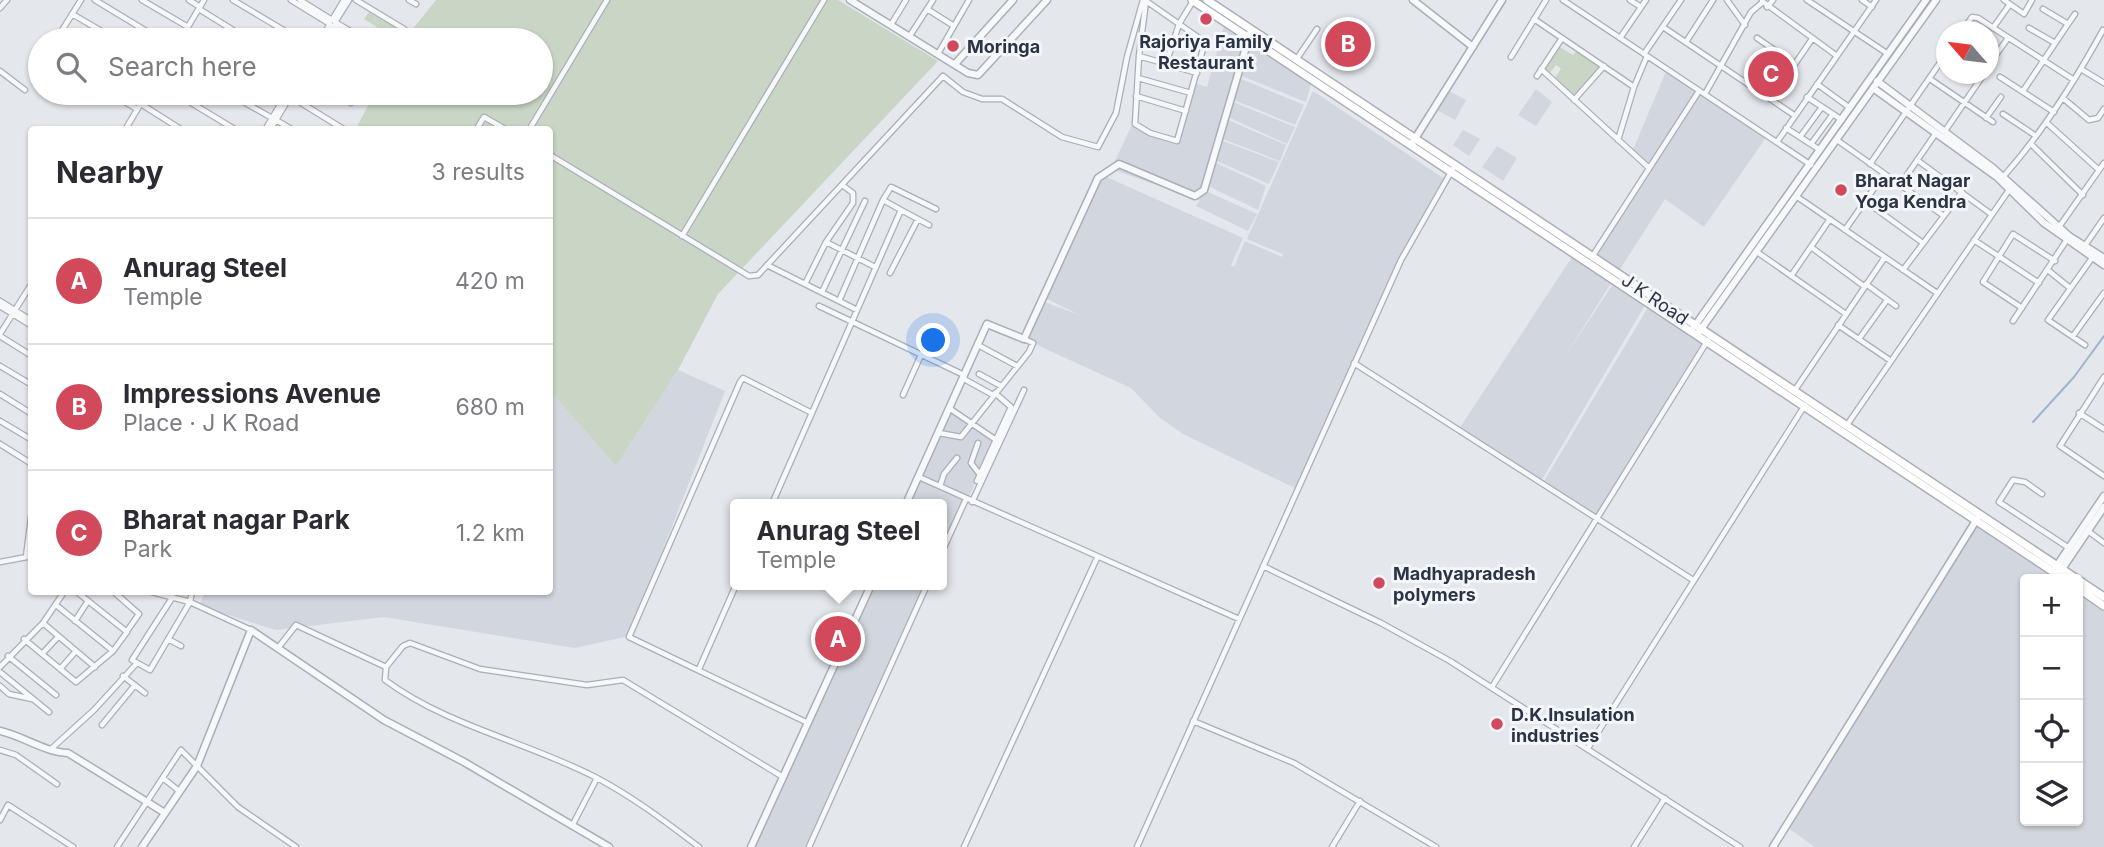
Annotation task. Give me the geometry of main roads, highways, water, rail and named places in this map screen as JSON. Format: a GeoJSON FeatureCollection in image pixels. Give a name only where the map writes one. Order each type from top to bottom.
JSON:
{"type":"FeatureCollection","features":[{"type":"Feature","properties":{"kind":"main road","name":"J K Road"},"geometry":{"type":"LineString","coordinates":[[1193,0],[1296,60],[1413,142]]}},
{"type":"Feature","properties":{"kind":"main road","name":"J K Road"},"geometry":{"type":"LineString","coordinates":[[1207,0],[1250,34],[1978,517]]}},
{"type":"Feature","properties":{"kind":"main road","name":"J K Road"},"geometry":{"type":"LineString","coordinates":[[1709,339],[1794,391],[1806,403],[1846,426],[2059,572],[2104,597]]}},
{"type":"Feature","properties":{"kind":"main road"},"geometry":{"type":"LineString","coordinates":[[2083,591],[2104,606]]}},
{"type":"Feature","properties":{"kind":"waterway"},"geometry":{"type":"LineString","coordinates":[[2033,422],[2074,377],[2104,336]]}},
{"type":"Feature","properties":{"kind":"place","name":"Rajoriya Family Restaurant"},"geometry":{"type":"Point","coordinates":[1206,19]}},
{"type":"Feature","properties":{"kind":"place","name":"Impressions Avenue"},"geometry":{"type":"Point","coordinates":[1348,44]}},
{"type":"Feature","properties":{"kind":"place","name":"Moringa"},"geometry":{"type":"Point","coordinates":[953,46]}},
{"type":"Feature","properties":{"kind":"place","name":"Bharat nagar Park"},"geometry":{"type":"Point","coordinates":[1771,74]}},
{"type":"Feature","properties":{"kind":"place","name":"Bharat Nagar Yoga Kendra"},"geometry":{"type":"Point","coordinates":[1841,190]}},
{"type":"Feature","properties":{"kind":"place","name":"Madhyapradesh polymers"},"geometry":{"type":"Point","coordinates":[1379,583]}},
{"type":"Feature","properties":{"kind":"place","name":"Anurag Steel"},"geometry":{"type":"Point","coordinates":[838,639]}},
{"type":"Feature","properties":{"kind":"place","name":"D.K.Insulation industries"},"geometry":{"type":"Point","coordinates":[1497,724]}}]}
